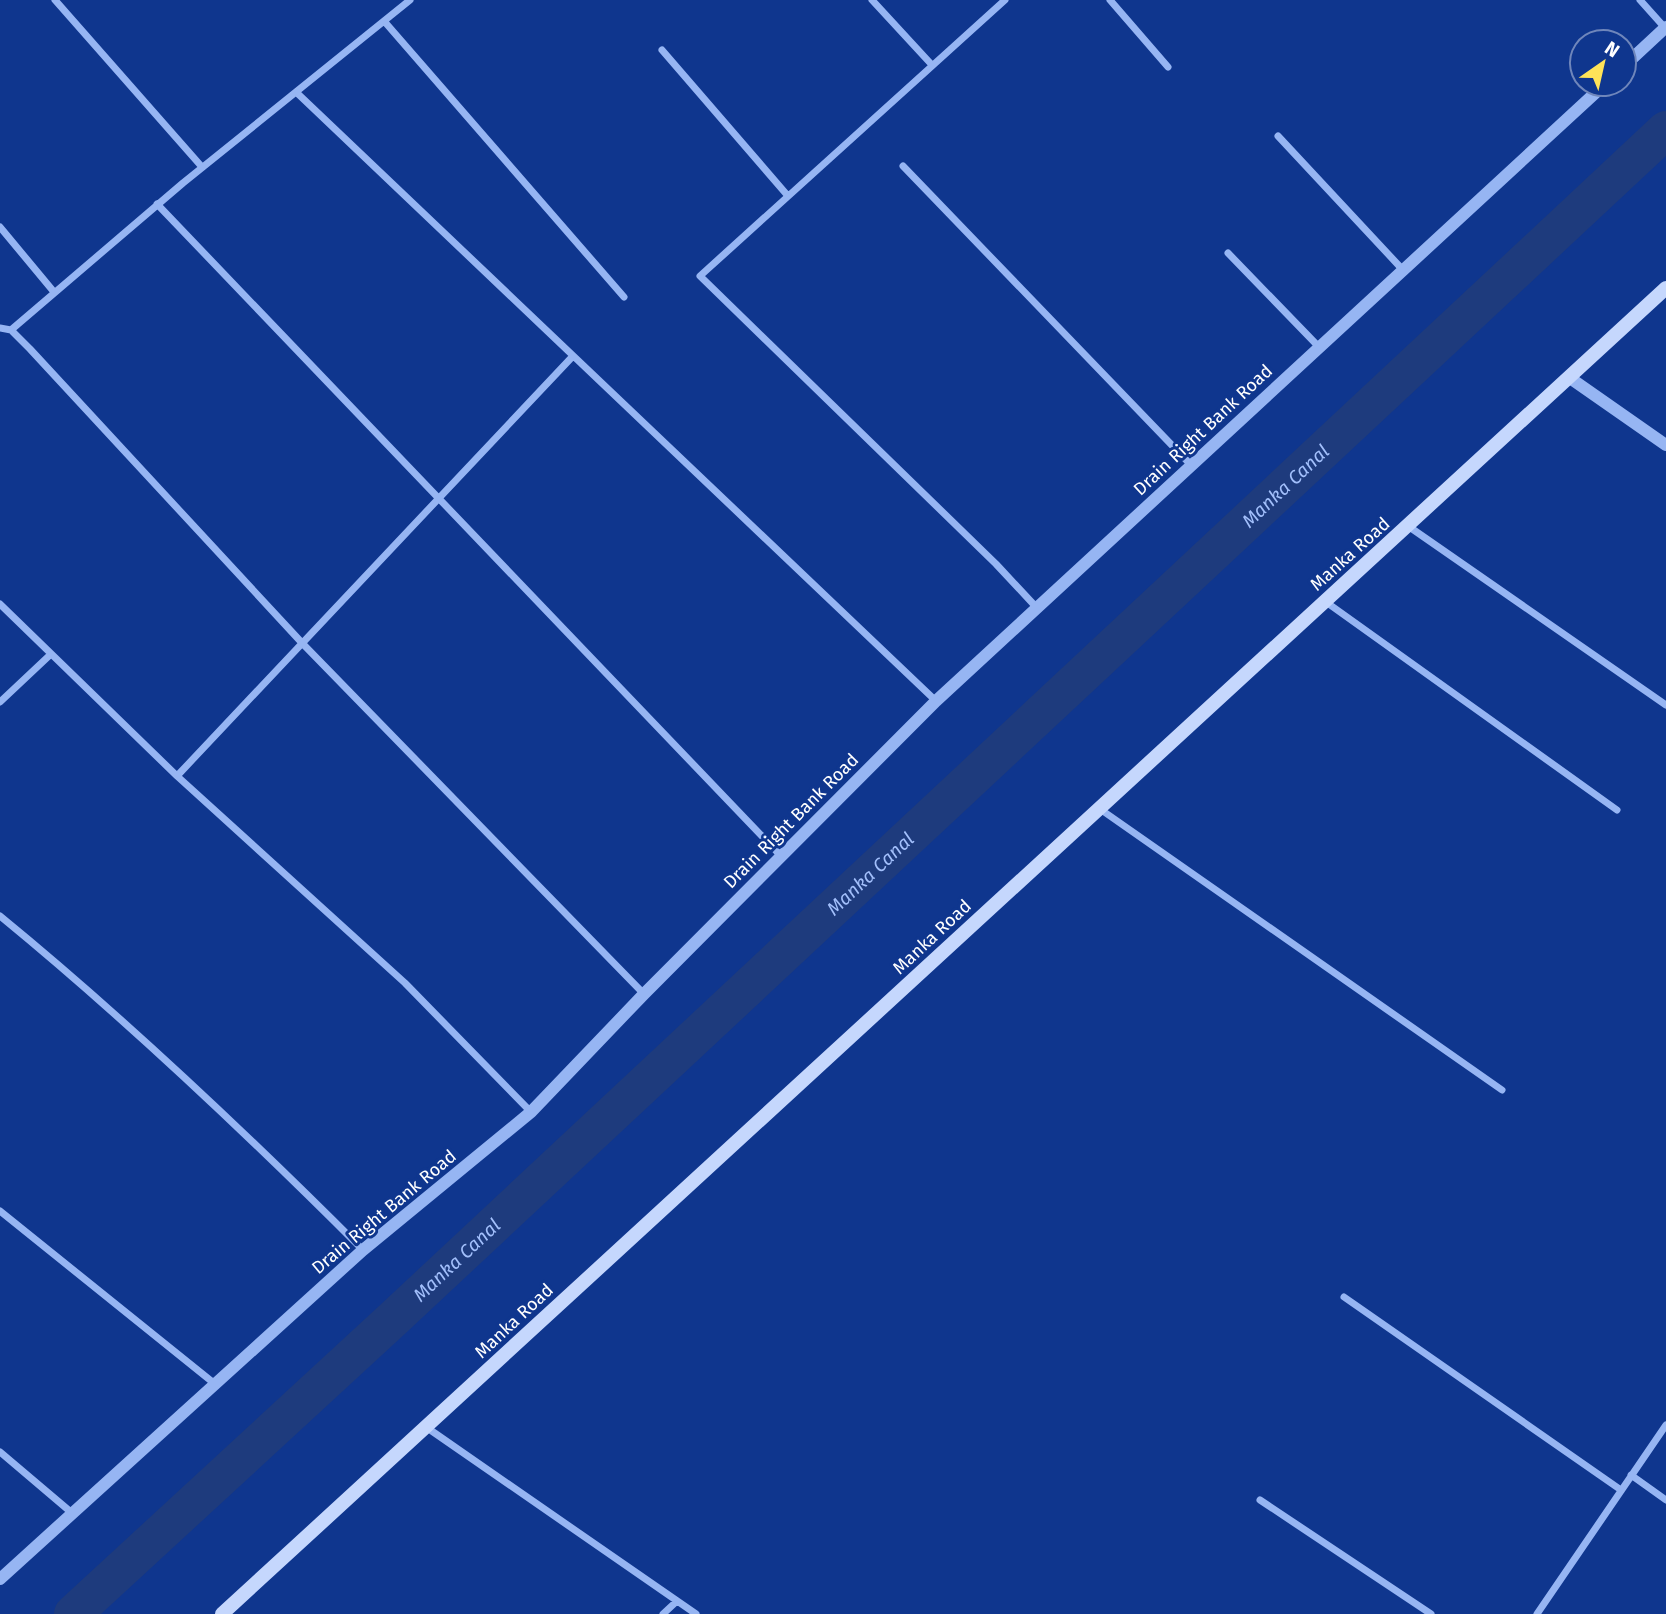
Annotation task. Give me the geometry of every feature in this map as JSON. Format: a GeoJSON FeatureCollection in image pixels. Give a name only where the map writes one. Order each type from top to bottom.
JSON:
{"type":"FeatureCollection","features":[{"type":"Feature","properties":{"kind":"main road","name":"Manka Road"},"geometry":{"type":"LineString","coordinates":[[222,1614],[1666,288]]}},
{"type":"Feature","properties":{"kind":"street"},"geometry":{"type":"LineString","coordinates":[[55,0],[202,167]]}},
{"type":"Feature","properties":{"kind":"street"},"geometry":{"type":"LineString","coordinates":[[11,330],[157,204],[410,0]]}},
{"type":"Feature","properties":{"kind":"street"},"geometry":{"type":"LineString","coordinates":[[873,0],[932,65]]}},
{"type":"Feature","properties":{"kind":"street"},"geometry":{"type":"LineString","coordinates":[[1005,0],[701,276],[996,564],[1037,608]]}},
{"type":"Feature","properties":{"kind":"street"},"geometry":{"type":"LineString","coordinates":[[1110,0],[1168,67]]}},
{"type":"Feature","properties":{"kind":"street"},"geometry":{"type":"LineString","coordinates":[[1638,53],[1666,28],[1640,0]]}},
{"type":"Feature","properties":{"kind":"street"},"geometry":{"type":"LineString","coordinates":[[384,21],[624,297]]}},
{"type":"Feature","properties":{"kind":"street"},"geometry":{"type":"LineString","coordinates":[[662,50],[788,196]]}},
{"type":"Feature","properties":{"kind":"street"},"geometry":{"type":"LineString","coordinates":[[296,92],[936,701]]}},
{"type":"Feature","properties":{"kind":"street","name":"Drain Right Bank Road"},"geometry":{"type":"LineString","coordinates":[[0,1579],[363,1250],[531,1112],[643,994],[936,701],[1590,98]]}},
{"type":"Feature","properties":{"kind":"street"},"geometry":{"type":"LineString","coordinates":[[1278,136],[1403,270]]}},
{"type":"Feature","properties":{"kind":"street"},"geometry":{"type":"LineString","coordinates":[[903,166],[1191,465]]}},
{"type":"Feature","properties":{"kind":"street"},"geometry":{"type":"LineString","coordinates":[[157,204],[781,856]]}},
{"type":"Feature","properties":{"kind":"street"},"geometry":{"type":"LineString","coordinates":[[0,227],[54,292]]}},
{"type":"Feature","properties":{"kind":"street"},"geometry":{"type":"LineString","coordinates":[[1228,253],[1319,347]]}},
{"type":"Feature","properties":{"kind":"street"},"geometry":{"type":"LineString","coordinates":[[0,328],[11,330],[303,644],[643,994]]}},
{"type":"Feature","properties":{"kind":"street"},"geometry":{"type":"LineString","coordinates":[[177,776],[573,356]]}},
{"type":"Feature","properties":{"kind":"street"},"geometry":{"type":"LineString","coordinates":[[1570,378],[1666,444]]}},
{"type":"Feature","properties":{"kind":"street"},"geometry":{"type":"LineString","coordinates":[[1408,527],[1666,705]]}},
{"type":"Feature","properties":{"kind":"street"},"geometry":{"type":"LineString","coordinates":[[1326,602],[1617,810]]}},
{"type":"Feature","properties":{"kind":"street"},"geometry":{"type":"LineString","coordinates":[[0,604],[177,776],[405,982],[531,1112]]}},
{"type":"Feature","properties":{"kind":"street"},"geometry":{"type":"LineString","coordinates":[[0,702],[51,654]]}},
{"type":"Feature","properties":{"kind":"street"},"geometry":{"type":"LineString","coordinates":[[1100,809],[1502,1090]]}},
{"type":"Feature","properties":{"kind":"street"},"geometry":{"type":"LineString","coordinates":[[0,916],[52,959],[270,1156],[363,1250]]}},
{"type":"Feature","properties":{"kind":"street"},"geometry":{"type":"LineString","coordinates":[[0,1211],[215,1384]]}},
{"type":"Feature","properties":{"kind":"street"},"geometry":{"type":"LineString","coordinates":[[1344,1297],[1621,1490]]}},
{"type":"Feature","properties":{"kind":"street"},"geometry":{"type":"LineString","coordinates":[[1536,1614],[1666,1424]]}},
{"type":"Feature","properties":{"kind":"street"},"geometry":{"type":"LineString","coordinates":[[426,1427],[696,1614]]}},
{"type":"Feature","properties":{"kind":"street"},"geometry":{"type":"LineString","coordinates":[[0,1452],[72,1513]]}},
{"type":"Feature","properties":{"kind":"street"},"geometry":{"type":"LineString","coordinates":[[1631,1475],[1666,1500]]}},
{"type":"Feature","properties":{"kind":"street"},"geometry":{"type":"LineString","coordinates":[[1260,1500],[1431,1614]]}},
{"type":"Feature","properties":{"kind":"street"},"geometry":{"type":"LineString","coordinates":[[663,1614],[677,1601]]}},
{"type":"Feature","properties":{"kind":"waterway","name":"Manka Canal"},"geometry":{"type":"LineString","coordinates":[[73,1614],[393,1319],[1666,130]]}}]}
